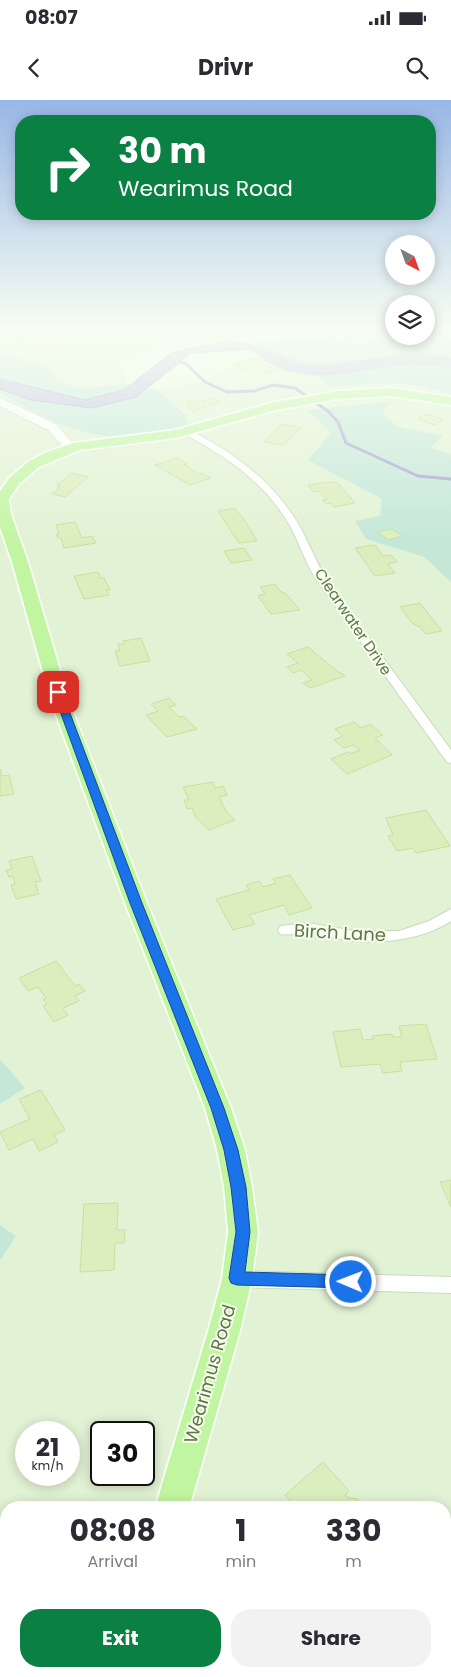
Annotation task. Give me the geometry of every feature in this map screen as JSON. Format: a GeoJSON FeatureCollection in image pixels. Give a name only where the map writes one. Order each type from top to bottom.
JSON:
{"type":"FeatureCollection","features":[{"type":"Feature","properties":{"kind":"main road","name":"Wearimus Road"},"geometry":{"type":"LineString","coordinates":[[174,1501],[224,1331],[237,1278],[243,1232],[238,1187],[231,1150],[218,1108],[133,894],[61,704],[20,562],[3,514],[2,499],[14,481],[46,457],[71,448],[187,432],[265,408],[303,400]]}},
{"type":"Feature","properties":{"kind":"main road"},"geometry":{"type":"LineString","coordinates":[[0,401],[52,427],[71,448]]}},
{"type":"Feature","properties":{"kind":"street","name":"Clearwater Drive"},"geometry":{"type":"LineString","coordinates":[[187,432],[226,455],[248,471],[274,496],[292,521],[321,579],[451,759]]}},
{"type":"Feature","properties":{"kind":"street","name":"Birch Lane"},"geometry":{"type":"LineString","coordinates":[[285,930],[308,928],[355,936],[399,936],[434,925],[451,914]]}},
{"type":"Feature","properties":{"kind":"street"},"geometry":{"type":"LineString","coordinates":[[237,1278],[451,1285]]}},
{"type":"Feature","properties":{"kind":"shaded area"},"geometry":{"type":"Polygon","coordinates":[[[0,400],[12,400],[66,425],[99,435],[145,436],[185,415],[168,400],[451,400],[451,454],[430,448],[442,436],[399,427],[381,414],[390,401],[309,410],[331,433],[382,499],[380,516],[366,539],[424,557],[451,582],[451,1501],[0,1501],[0,1261],[16,1236],[0,1225],[0,1104],[24,1087],[0,1059],[0,400]]]}},
{"type":"Feature","properties":{"kind":"shaded area"},"geometry":{"type":"Polygon","coordinates":[[[12,400],[168,400],[185,415],[188,430],[144,436],[100,435],[74,429],[12,400]]]}},
{"type":"Feature","properties":{"kind":"shaded area"},"geometry":{"type":"Polygon","coordinates":[[[30,400],[83,400],[126,400],[92,408],[30,400]]]}},
{"type":"Feature","properties":{"kind":"shaded area"},"geometry":{"type":"Polygon","coordinates":[[[391,401],[382,414],[399,427],[443,436],[430,448],[451,454],[451,582],[424,557],[366,539],[355,521],[380,516],[382,499],[308,460],[331,433],[308,410],[391,401]]]}},
{"type":"Feature","properties":{"kind":"shaded area"},"geometry":{"type":"Polygon","coordinates":[[[0,1059],[25,1088],[0,1104],[0,1059]]]}},
{"type":"Feature","properties":{"kind":"shaded area"},"geometry":{"type":"Polygon","coordinates":[[[0,1225],[16,1236],[0,1261],[0,1225]]]}},
{"type":"Feature","properties":{"kind":"building"},"geometry":{"type":"Polygon","coordinates":[[[193,400],[197,403],[207,400],[220,402],[193,411],[185,406],[191,405],[186,402],[193,400]]]}},
{"type":"Feature","properties":{"kind":"building"},"geometry":{"type":"Polygon","coordinates":[[[424,415],[443,419],[435,425],[418,419],[424,415]]]}},
{"type":"Feature","properties":{"kind":"building"},"geometry":{"type":"Polygon","coordinates":[[[281,424],[301,428],[283,445],[264,442],[281,424]]]}},
{"type":"Feature","properties":{"kind":"building"},"geometry":{"type":"Polygon","coordinates":[[[178,458],[187,464],[184,465],[199,474],[202,473],[211,478],[190,485],[155,465],[178,458]]]}},
{"type":"Feature","properties":{"kind":"building"},"geometry":{"type":"Polygon","coordinates":[[[72,473],[88,477],[65,497],[52,494],[59,489],[57,488],[60,486],[57,485],[72,473]]]}},
{"type":"Feature","properties":{"kind":"building"},"geometry":{"type":"Polygon","coordinates":[[[329,482],[338,483],[355,503],[334,507],[331,503],[326,504],[322,500],[327,500],[319,491],[314,492],[308,485],[329,482]]]}},
{"type":"Feature","properties":{"kind":"building"},"geometry":{"type":"Polygon","coordinates":[[[235,508],[257,541],[239,543],[218,511],[235,508]]]}},
{"type":"Feature","properties":{"kind":"building"},"geometry":{"type":"Polygon","coordinates":[[[75,522],[82,538],[92,536],[96,543],[64,548],[61,538],[58,538],[56,534],[59,534],[56,525],[75,522]]]}},
{"type":"Feature","properties":{"kind":"building"},"geometry":{"type":"Polygon","coordinates":[[[392,529],[402,536],[388,540],[378,532],[392,529]]]}},
{"type":"Feature","properties":{"kind":"building"},"geometry":{"type":"Polygon","coordinates":[[[375,545],[383,556],[391,555],[397,562],[388,564],[395,573],[375,576],[355,548],[375,545]]]}},
{"type":"Feature","properties":{"kind":"building"},"geometry":{"type":"Polygon","coordinates":[[[244,548],[252,560],[231,563],[224,551],[244,548]]]}},
{"type":"Feature","properties":{"kind":"building"},"geometry":{"type":"Polygon","coordinates":[[[98,572],[101,578],[104,578],[110,590],[106,590],[109,595],[84,599],[74,576],[98,572]]]}},
{"type":"Feature","properties":{"kind":"building"},"geometry":{"type":"Polygon","coordinates":[[[275,584],[300,610],[271,614],[258,596],[265,594],[260,587],[275,584]]]}},
{"type":"Feature","properties":{"kind":"building"},"geometry":{"type":"Polygon","coordinates":[[[420,603],[442,631],[426,634],[420,627],[413,624],[400,607],[420,603]]]}},
{"type":"Feature","properties":{"kind":"building"},"geometry":{"type":"Polygon","coordinates":[[[141,638],[150,661],[120,666],[115,651],[120,650],[118,644],[124,644],[123,641],[141,638]]]}},
{"type":"Feature","properties":{"kind":"building"},"geometry":{"type":"Polygon","coordinates":[[[308,647],[345,676],[310,688],[303,683],[312,680],[301,670],[293,673],[287,667],[298,663],[287,654],[308,647]]]}},
{"type":"Feature","properties":{"kind":"building"},"geometry":{"type":"Polygon","coordinates":[[[169,698],[176,705],[169,707],[179,717],[183,716],[197,729],[167,737],[146,715],[158,711],[151,704],[169,698]]]}},
{"type":"Feature","properties":{"kind":"building"},"geometry":{"type":"Polygon","coordinates":[[[354,722],[361,728],[370,724],[383,735],[375,738],[392,755],[347,774],[331,759],[348,752],[350,754],[360,750],[353,745],[344,748],[334,740],[343,736],[335,729],[354,722]]]}},
{"type":"Feature","properties":{"kind":"building"},"geometry":{"type":"Polygon","coordinates":[[[0,769],[2,776],[9,775],[14,794],[0,796],[0,769]]]}},
{"type":"Feature","properties":{"kind":"building"},"geometry":{"type":"Polygon","coordinates":[[[213,782],[215,788],[223,786],[227,795],[219,797],[226,811],[235,820],[209,830],[196,818],[192,808],[187,809],[184,800],[189,800],[183,787],[213,782]]]}},
{"type":"Feature","properties":{"kind":"building"},"geometry":{"type":"Polygon","coordinates":[[[426,810],[450,846],[416,853],[413,848],[397,851],[388,836],[393,835],[386,818],[426,810]]]}},
{"type":"Feature","properties":{"kind":"building"},"geometry":{"type":"Polygon","coordinates":[[[32,856],[41,881],[35,882],[39,894],[16,899],[11,885],[15,884],[13,876],[9,877],[6,870],[12,869],[9,861],[32,856]]]}},
{"type":"Feature","properties":{"kind":"building"},"geometry":{"type":"Polygon","coordinates":[[[290,875],[312,908],[289,915],[284,905],[249,915],[255,924],[233,930],[216,899],[249,890],[246,885],[259,881],[263,887],[276,883],[273,879],[290,875]]]}},
{"type":"Feature","properties":{"kind":"building"},"geometry":{"type":"Polygon","coordinates":[[[56,961],[75,986],[79,984],[85,991],[75,996],[79,1001],[63,1008],[68,1015],[54,1022],[43,1006],[47,1004],[43,1000],[46,998],[38,987],[28,991],[19,978],[56,961]]]}},
{"type":"Feature","properties":{"kind":"building"},"geometry":{"type":"Polygon","coordinates":[[[426,1024],[437,1059],[400,1062],[402,1071],[383,1073],[380,1064],[341,1067],[333,1032],[360,1029],[363,1040],[374,1039],[372,1036],[392,1034],[393,1037],[402,1037],[399,1026],[426,1024]]]}},
{"type":"Feature","properties":{"kind":"building"},"geometry":{"type":"Polygon","coordinates":[[[41,1090],[65,1130],[54,1135],[58,1142],[39,1151],[33,1139],[9,1150],[0,1132],[30,1119],[19,1099],[41,1090]]]}},
{"type":"Feature","properties":{"kind":"building"},"geometry":{"type":"Polygon","coordinates":[[[451,1180],[451,1207],[440,1182],[451,1180]]]}},
{"type":"Feature","properties":{"kind":"building"},"geometry":{"type":"Polygon","coordinates":[[[118,1203],[117,1230],[125,1230],[124,1243],[115,1243],[114,1270],[80,1272],[84,1204],[118,1203]]]}},
{"type":"Feature","properties":{"kind":"building"},"geometry":{"type":"Polygon","coordinates":[[[323,1462],[349,1491],[345,1495],[359,1501],[290,1501],[285,1495],[323,1462]]]}},
{"type":"Feature","properties":{"kind":"waterway"},"geometry":{"type":"LineString","coordinates":[[311,400],[329,412],[338,422],[346,443],[418,476],[451,479]]}},
{"type":"Feature","properties":{"kind":"route"},"geometry":{"type":"LineString","coordinates":[[58,692],[136,903],[218,1108],[231,1150],[238,1187],[243,1232],[237,1278],[351,1282]]}}]}
